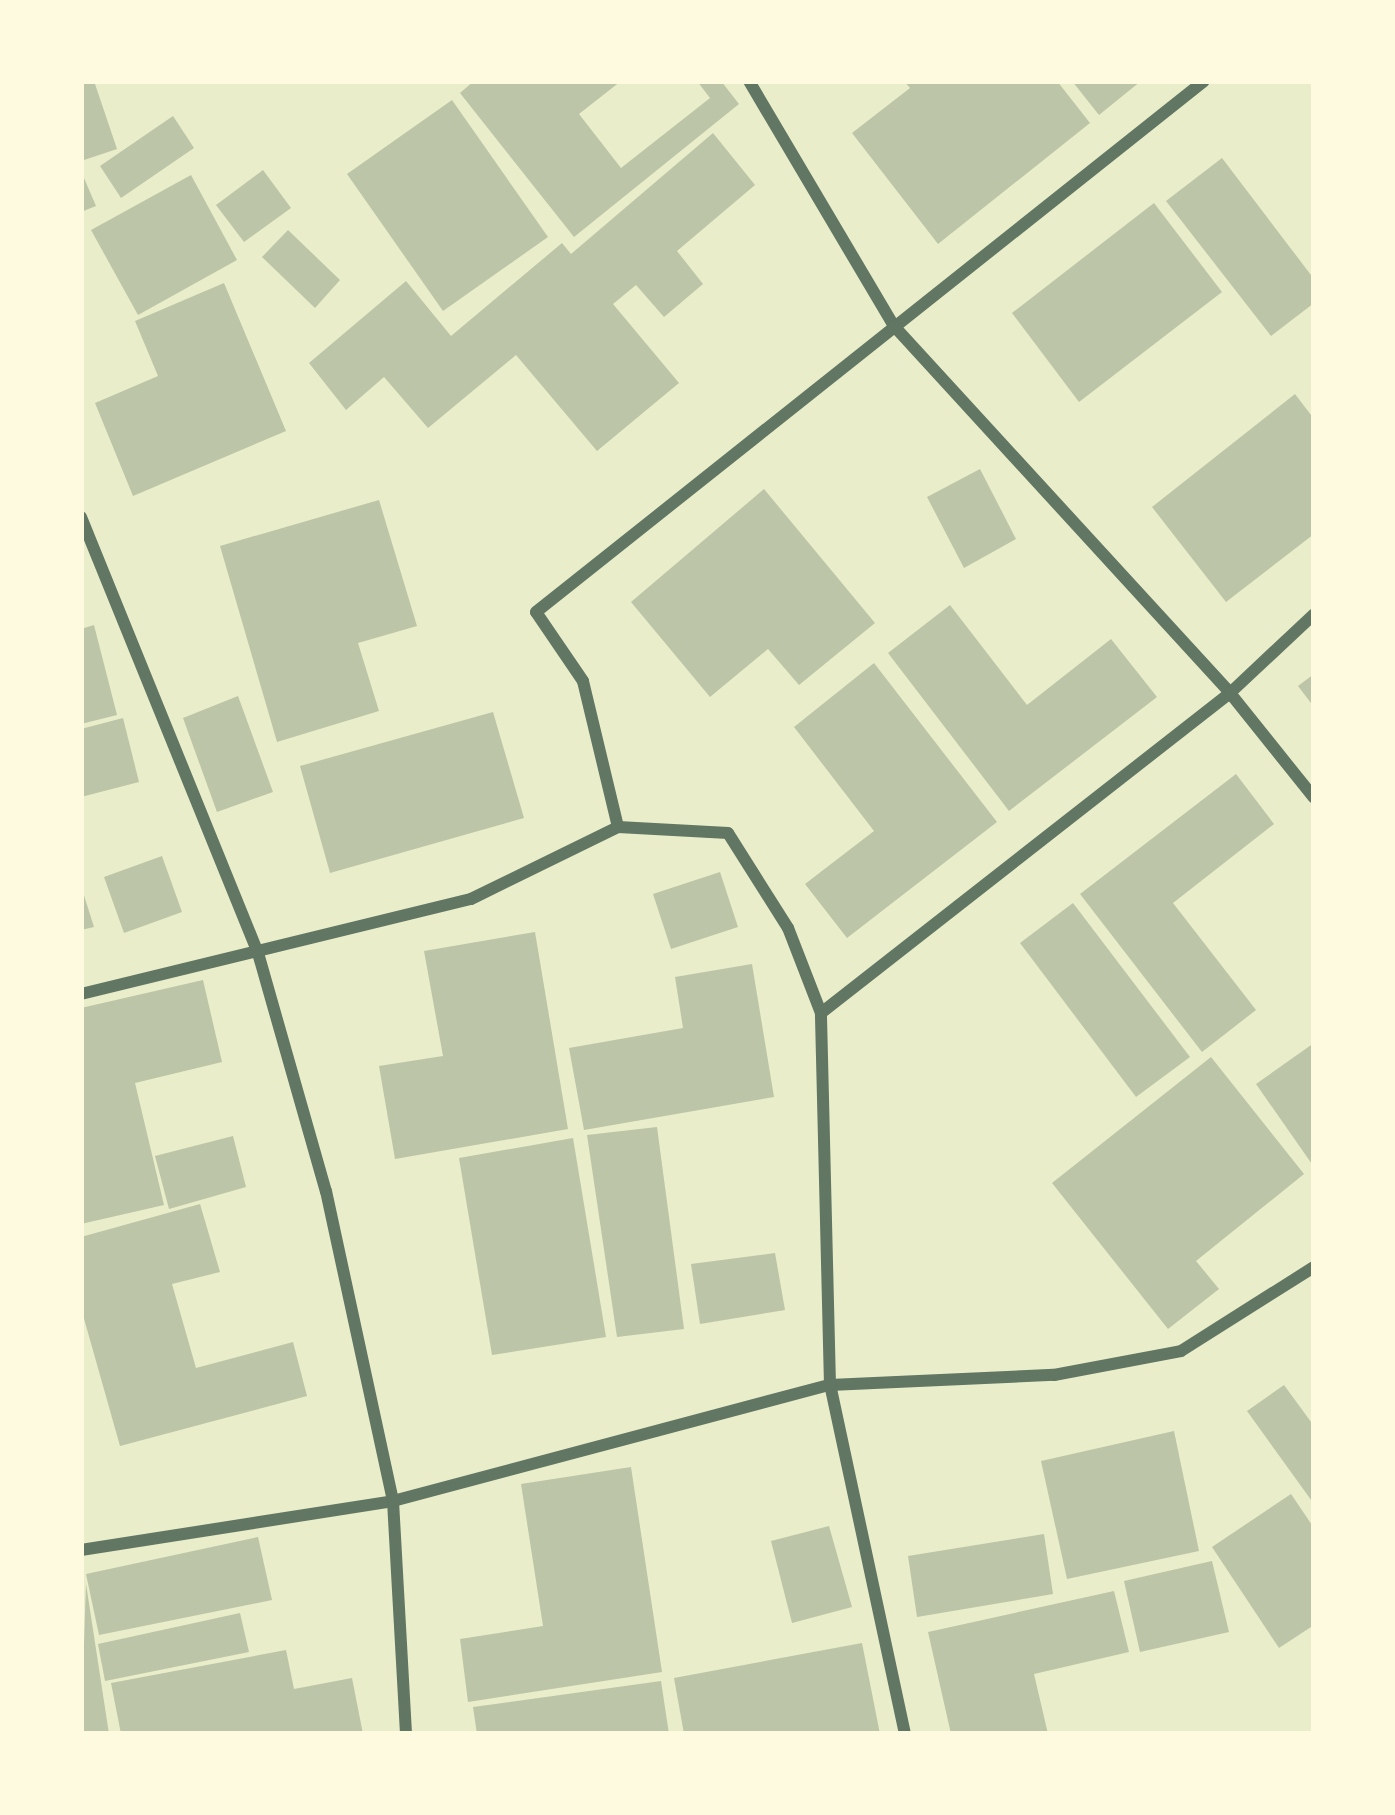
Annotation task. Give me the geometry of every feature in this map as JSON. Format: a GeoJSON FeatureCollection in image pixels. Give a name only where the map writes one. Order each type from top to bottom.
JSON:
{"type":"FeatureCollection","features":[{"type":"Feature","properties":{"kind":"street"},"geometry":{"type":"LineString","coordinates":[[749,81],[894,326],[1230,693],[1314,798]]}},
{"type":"Feature","properties":{"kind":"street"},"geometry":{"type":"LineString","coordinates":[[618,827],[583,681],[536,612],[1204,81]]}},
{"type":"Feature","properties":{"kind":"street"},"geometry":{"type":"LineString","coordinates":[[81,517],[258,953],[326,1191],[393,1502],[406,1734]]}},
{"type":"Feature","properties":{"kind":"street"},"geometry":{"type":"LineString","coordinates":[[821,1012],[1230,693],[1314,614]]}},
{"type":"Feature","properties":{"kind":"street"},"geometry":{"type":"LineString","coordinates":[[81,994],[471,899],[618,827],[728,833],[788,928],[821,1012],[830,1385],[904,1734]]}},
{"type":"Feature","properties":{"kind":"street"},"geometry":{"type":"LineString","coordinates":[[81,1550],[393,1502],[830,1385],[1054,1375],[1180,1351],[1314,1268]]}},
{"type":"Feature","properties":{"kind":"building"},"geometry":{"type":"Polygon","coordinates":[[[81,81],[94,81],[117,149],[81,161],[81,81]]]}},
{"type":"Feature","properties":{"kind":"building"},"geometry":{"type":"Polygon","coordinates":[[[474,81],[621,81],[579,114],[621,168],[710,98],[697,81],[721,81],[739,104],[574,237],[460,93],[474,81]]]}},
{"type":"Feature","properties":{"kind":"building"},"geometry":{"type":"Polygon","coordinates":[[[904,81],[1057,81],[1090,123],[938,244],[852,133],[910,88],[904,81]]]}},
{"type":"Feature","properties":{"kind":"building"},"geometry":{"type":"Polygon","coordinates":[[[1072,81],[1141,81],[1099,115],[1072,81]]]}},
{"type":"Feature","properties":{"kind":"building"},"geometry":{"type":"Polygon","coordinates":[[[452,100],[548,237],[443,311],[347,174],[452,100]]]}},
{"type":"Feature","properties":{"kind":"building"},"geometry":{"type":"Polygon","coordinates":[[[173,116],[194,148],[121,198],[100,166],[173,116]]]}},
{"type":"Feature","properties":{"kind":"building"},"geometry":{"type":"Polygon","coordinates":[[[713,133],[755,185],[677,251],[703,284],[664,317],[636,285],[613,304],[679,383],[597,451],[516,355],[428,428],[384,377],[346,410],[309,363],[406,281],[451,336],[562,243],[571,254],[713,133]]]}},
{"type":"Feature","properties":{"kind":"building"},"geometry":{"type":"Polygon","coordinates":[[[1222,158],[1314,279],[1314,303],[1271,336],[1166,201],[1222,158]]]}},
{"type":"Feature","properties":{"kind":"building"},"geometry":{"type":"Polygon","coordinates":[[[263,170],[291,208],[244,242],[216,205],[263,170]]]}},
{"type":"Feature","properties":{"kind":"building"},"geometry":{"type":"Polygon","coordinates":[[[81,171],[96,206],[81,212],[81,171]]]}},
{"type":"Feature","properties":{"kind":"building"},"geometry":{"type":"Polygon","coordinates":[[[191,175],[237,260],[138,315],[91,230],[191,175]]]}},
{"type":"Feature","properties":{"kind":"building"},"geometry":{"type":"Polygon","coordinates":[[[1154,203],[1222,292],[1079,402],[1012,313],[1154,203]]]}},
{"type":"Feature","properties":{"kind":"building"},"geometry":{"type":"Polygon","coordinates":[[[288,230],[340,280],[315,308],[262,257],[288,230]]]}},
{"type":"Feature","properties":{"kind":"building"},"geometry":{"type":"Polygon","coordinates":[[[224,283],[286,431],[133,496],[95,403],[158,376],[135,321],[224,283]]]}},
{"type":"Feature","properties":{"kind":"building"},"geometry":{"type":"Polygon","coordinates":[[[1295,394],[1314,419],[1314,534],[1226,602],[1152,507],[1295,394]]]}},
{"type":"Feature","properties":{"kind":"building"},"geometry":{"type":"Polygon","coordinates":[[[980,469],[1016,539],[964,568],[927,497],[980,469]]]}},
{"type":"Feature","properties":{"kind":"building"},"geometry":{"type":"Polygon","coordinates":[[[764,489],[875,623],[799,685],[768,649],[710,697],[631,602],[764,489]]]}},
{"type":"Feature","properties":{"kind":"building"},"geometry":{"type":"Polygon","coordinates":[[[379,500],[417,626],[358,643],[379,711],[277,742],[220,546],[379,500]]]}},
{"type":"Feature","properties":{"kind":"building"},"geometry":{"type":"Polygon","coordinates":[[[950,605],[1027,705],[1111,639],[1157,697],[1009,811],[888,653],[950,605]]]}},
{"type":"Feature","properties":{"kind":"building"},"geometry":{"type":"Polygon","coordinates":[[[94,625],[117,715],[81,724],[81,629],[94,625]]]}},
{"type":"Feature","properties":{"kind":"building"},"geometry":{"type":"Polygon","coordinates":[[[874,663],[997,822],[847,938],[805,884],[874,831],[794,727],[874,663]]]}},
{"type":"Feature","properties":{"kind":"building"},"geometry":{"type":"Polygon","coordinates":[[[1314,674],[1314,707],[1298,686],[1314,674]]]}},
{"type":"Feature","properties":{"kind":"building"},"geometry":{"type":"Polygon","coordinates":[[[238,696],[273,792],[217,812],[183,718],[238,696]]]}},
{"type":"Feature","properties":{"kind":"building"},"geometry":{"type":"Polygon","coordinates":[[[493,712],[524,818],[330,873],[300,766],[493,712]]]}},
{"type":"Feature","properties":{"kind":"building"},"geometry":{"type":"Polygon","coordinates":[[[123,718],[139,782],[81,797],[81,729],[123,718]]]}},
{"type":"Feature","properties":{"kind":"building"},"geometry":{"type":"Polygon","coordinates":[[[1236,774],[1274,824],[1173,903],[1256,1010],[1202,1052],[1080,894],[1236,774]]]}},
{"type":"Feature","properties":{"kind":"building"},"geometry":{"type":"Polygon","coordinates":[[[162,856],[182,912],[124,933],[104,877],[162,856]]]}},
{"type":"Feature","properties":{"kind":"building"},"geometry":{"type":"Polygon","coordinates":[[[720,872],[738,927],[671,949],[653,894],[720,872]]]}},
{"type":"Feature","properties":{"kind":"building"},"geometry":{"type":"Polygon","coordinates":[[[81,886],[94,927],[81,930],[81,886]]]}},
{"type":"Feature","properties":{"kind":"building"},"geometry":{"type":"Polygon","coordinates":[[[1073,903],[1190,1057],[1136,1097],[1020,943],[1073,903]]]}},
{"type":"Feature","properties":{"kind":"building"},"geometry":{"type":"Polygon","coordinates":[[[535,932],[568,1129],[395,1159],[379,1066],[443,1056],[424,951],[535,932]]]}},
{"type":"Feature","properties":{"kind":"building"},"geometry":{"type":"Polygon","coordinates":[[[752,964],[774,1097],[584,1130],[569,1048],[683,1028],[675,977],[752,964]]]}},
{"type":"Feature","properties":{"kind":"building"},"geometry":{"type":"Polygon","coordinates":[[[203,980],[222,1062],[135,1083],[164,1205],[81,1224],[81,1008],[203,980]]]}},
{"type":"Feature","properties":{"kind":"building"},"geometry":{"type":"Polygon","coordinates":[[[1314,1043],[1314,1167],[1256,1084],[1314,1043]]]}},
{"type":"Feature","properties":{"kind":"building"},"geometry":{"type":"Polygon","coordinates":[[[1211,1057],[1304,1174],[1196,1261],[1219,1289],[1168,1329],[1052,1183],[1211,1057]]]}},
{"type":"Feature","properties":{"kind":"building"},"geometry":{"type":"Polygon","coordinates":[[[657,1127],[684,1329],[617,1337],[587,1135],[657,1127]]]}},
{"type":"Feature","properties":{"kind":"building"},"geometry":{"type":"Polygon","coordinates":[[[233,1136],[246,1187],[169,1209],[155,1156],[233,1136]]]}},
{"type":"Feature","properties":{"kind":"building"},"geometry":{"type":"Polygon","coordinates":[[[573,1138],[606,1337],[492,1355],[459,1158],[573,1138]]]}},
{"type":"Feature","properties":{"kind":"building"},"geometry":{"type":"Polygon","coordinates":[[[200,1204],[220,1272],[172,1284],[196,1368],[293,1342],[307,1396],[120,1446],[81,1308],[81,1237],[200,1204]]]}},
{"type":"Feature","properties":{"kind":"building"},"geometry":{"type":"Polygon","coordinates":[[[775,1253],[785,1310],[700,1324],[691,1264],[775,1253]]]}},
{"type":"Feature","properties":{"kind":"building"},"geometry":{"type":"Polygon","coordinates":[[[1284,1385],[1314,1426],[1314,1504],[1247,1411],[1284,1385]]]}},
{"type":"Feature","properties":{"kind":"building"},"geometry":{"type":"Polygon","coordinates":[[[1174,1431],[1199,1551],[1067,1579],[1041,1461],[1174,1431]]]}},
{"type":"Feature","properties":{"kind":"building"},"geometry":{"type":"Polygon","coordinates":[[[631,1467],[662,1672],[468,1702],[460,1639],[543,1626],[521,1484],[631,1467]]]}},
{"type":"Feature","properties":{"kind":"building"},"geometry":{"type":"Polygon","coordinates":[[[1291,1494],[1314,1528],[1314,1625],[1279,1648],[1212,1547],[1291,1494]]]}},
{"type":"Feature","properties":{"kind":"building"},"geometry":{"type":"Polygon","coordinates":[[[829,1526],[852,1607],[792,1623],[771,1541],[829,1526]]]}},
{"type":"Feature","properties":{"kind":"building"},"geometry":{"type":"Polygon","coordinates":[[[1044,1534],[1053,1594],[917,1617],[908,1556],[1044,1534]]]}},
{"type":"Feature","properties":{"kind":"building"},"geometry":{"type":"Polygon","coordinates":[[[258,1537],[272,1600],[99,1635],[86,1574],[258,1537]]]}},
{"type":"Feature","properties":{"kind":"building"},"geometry":{"type":"Polygon","coordinates":[[[1212,1561],[1229,1632],[1140,1652],[1124,1581],[1212,1561]]]}},
{"type":"Feature","properties":{"kind":"building"},"geometry":{"type":"Polygon","coordinates":[[[86,1584],[109,1734],[81,1734],[86,1584]]]}},
{"type":"Feature","properties":{"kind":"building"},"geometry":{"type":"Polygon","coordinates":[[[1114,1591],[1129,1652],[1034,1674],[1048,1734],[951,1734],[928,1632],[1114,1591]]]}},
{"type":"Feature","properties":{"kind":"building"},"geometry":{"type":"Polygon","coordinates":[[[240,1613],[249,1652],[105,1681],[98,1644],[240,1613]]]}},
{"type":"Feature","properties":{"kind":"building"},"geometry":{"type":"Polygon","coordinates":[[[862,1643],[880,1734],[684,1734],[674,1678],[862,1643]]]}},
{"type":"Feature","properties":{"kind":"building"},"geometry":{"type":"Polygon","coordinates":[[[286,1650],[294,1689],[352,1678],[363,1734],[121,1734],[111,1683],[286,1650]]]}},
{"type":"Feature","properties":{"kind":"building"},"geometry":{"type":"Polygon","coordinates":[[[661,1681],[669,1734],[477,1734],[473,1707],[661,1681]]]}}]}
